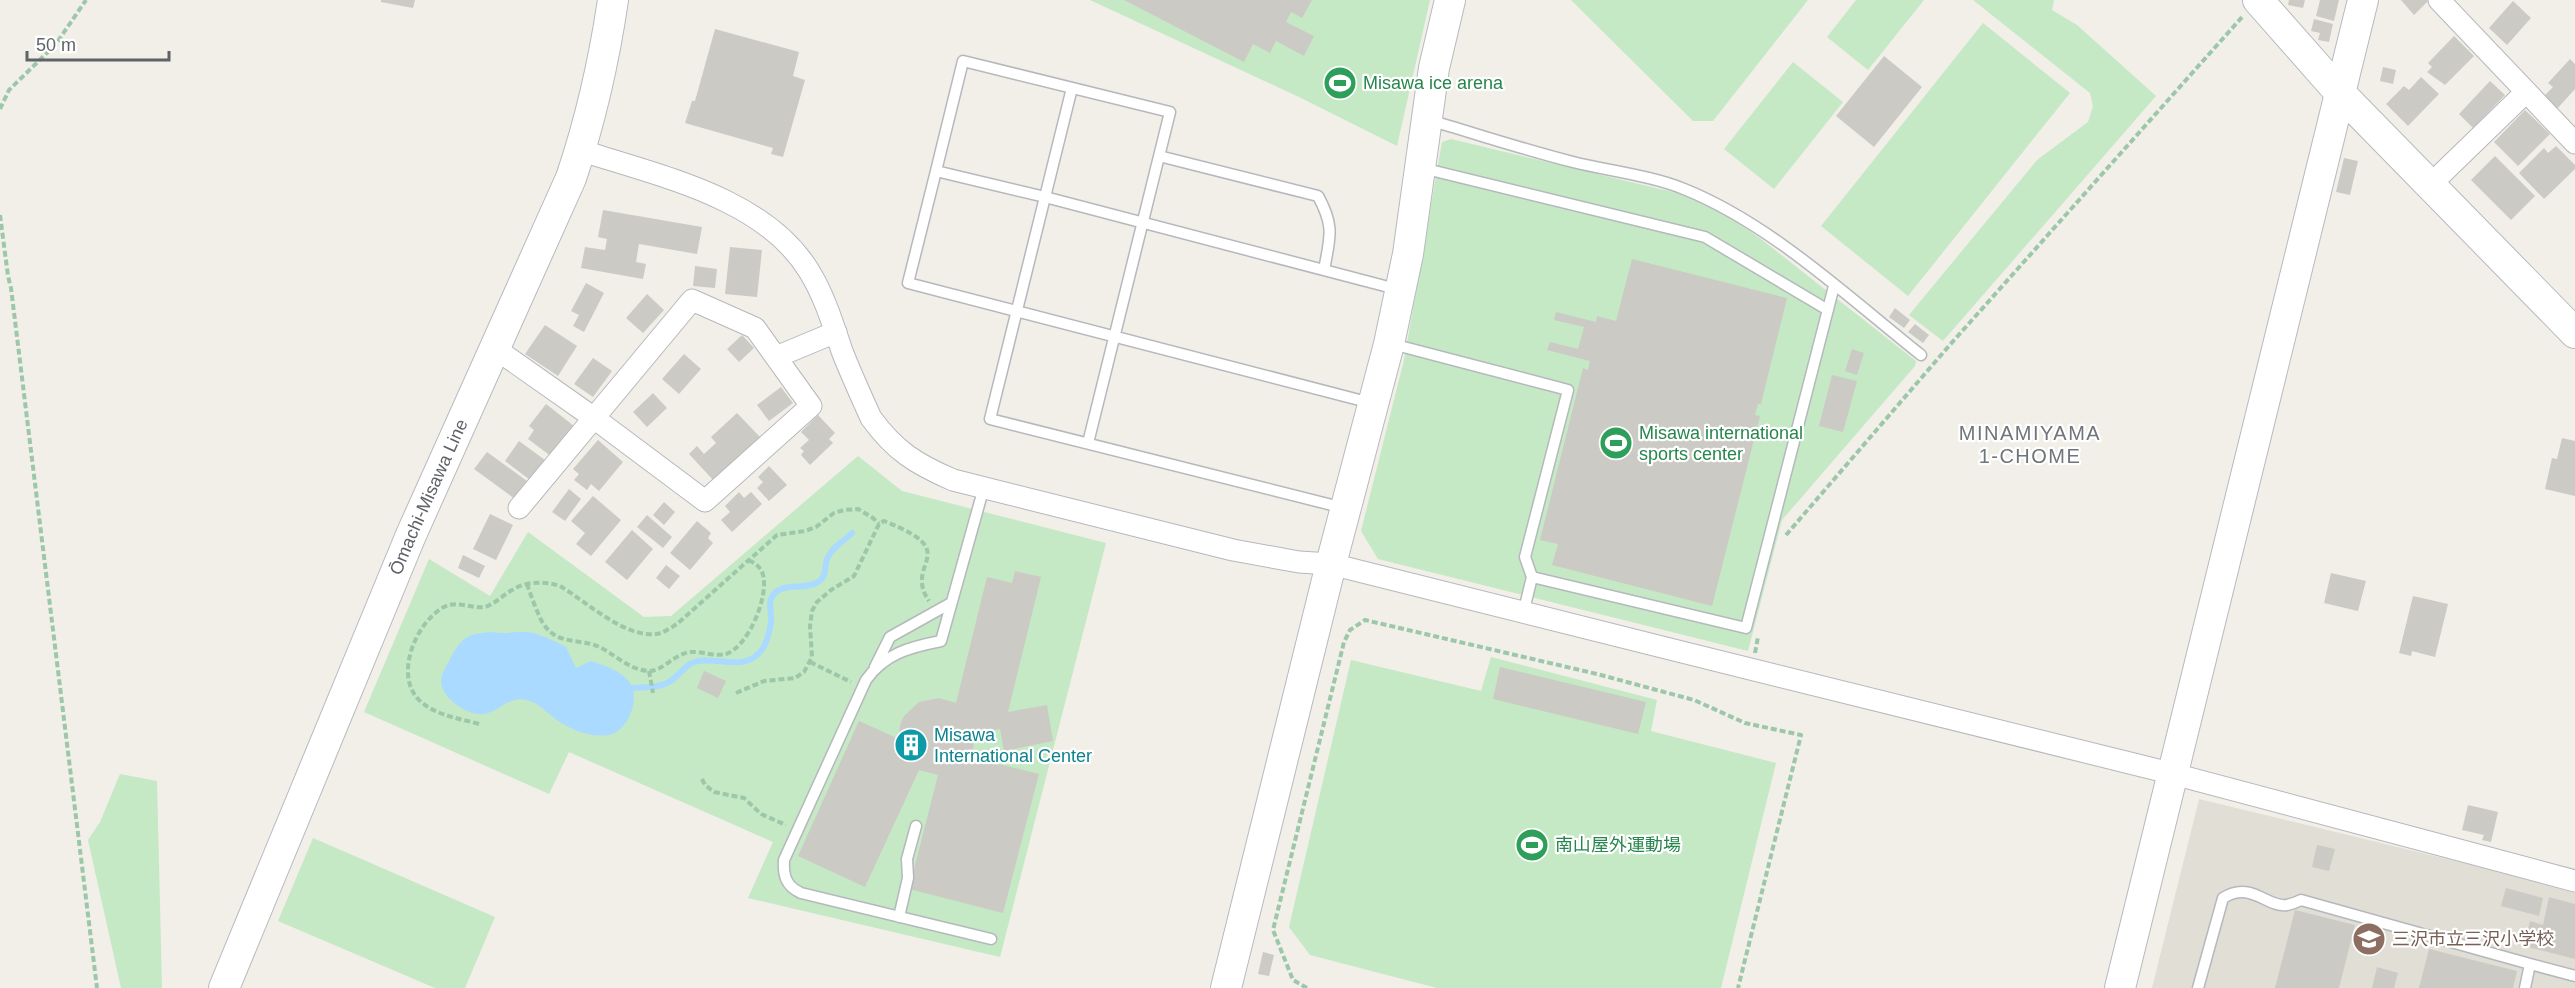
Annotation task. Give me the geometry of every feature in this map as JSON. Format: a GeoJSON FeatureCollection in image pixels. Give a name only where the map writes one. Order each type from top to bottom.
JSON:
{"type":"FeatureCollection","features":[{"type":"Feature","properties":{"kind":"street","name":"Ōmachi-Misawa Line"},"geometry":{"type":"LineString","coordinates":[[224,988],[406,546],[493,347],[549,229],[580,150],[602,70],[613,0]]}},
{"type":"Feature","properties":{"kind":"street"},"geometry":{"type":"LineString","coordinates":[[1226,988],[1331,564],[1389,344],[1408,254],[1434,68],[1450,0]]}},
{"type":"Feature","properties":{"kind":"street"},"geometry":{"type":"LineString","coordinates":[[2120,988],[2363,0]]}},
{"type":"Feature","properties":{"kind":"street"},"geometry":{"type":"LineString","coordinates":[[2439,0],[2575,143]]}},
{"type":"Feature","properties":{"kind":"street"},"geometry":{"type":"LineString","coordinates":[[2254,4],[2430,185],[2571,322]]}},
{"type":"Feature","properties":{"kind":"street"},"geometry":{"type":"LineString","coordinates":[[2430,185],[2526,92]]}},
{"type":"Feature","properties":{"kind":"street"},"geometry":{"type":"LineString","coordinates":[[580,150],[709,194],[740,207],[783,237],[810,272],[836,332],[853,380],[871,418],[902,454],[925,468],[953,480],[1233,550],[1299,562],[1331,564],[1523,614],[1752,668],[2173,774],[2575,881]]}},
{"type":"Feature","properties":{"kind":"street"},"geometry":{"type":"LineString","coordinates":[[493,347],[594,417],[705,501],[811,406],[755,328],[692,300],[594,417],[519,508]]}},
{"type":"Feature","properties":{"kind":"street"},"geometry":{"type":"LineString","coordinates":[[776,357],[836,332]]}},
{"type":"Feature","properties":{"kind":"lane"},"geometry":{"type":"LineString","coordinates":[[1088,443],[1115,335],[1143,223],[1170,112],[963,61],[909,283],[1115,335],[1374,404]]}},
{"type":"Feature","properties":{"kind":"lane"},"geometry":{"type":"LineString","coordinates":[[1072,88],[990,419],[1346,508]]}},
{"type":"Feature","properties":{"kind":"lane"},"geometry":{"type":"LineString","coordinates":[[1427,120],[1572,162],[1682,188],[1744,220],[1834,286],[1921,355]]}},
{"type":"Feature","properties":{"kind":"lane"},"geometry":{"type":"LineString","coordinates":[[1159,156],[1318,196],[1327,214],[1331,231],[1324,270]]}},
{"type":"Feature","properties":{"kind":"lane"},"geometry":{"type":"LineString","coordinates":[[1420,168],[1705,237],[1828,310]]}},
{"type":"Feature","properties":{"kind":"lane"},"geometry":{"type":"LineString","coordinates":[[936,171],[1400,290]]}},
{"type":"Feature","properties":{"kind":"lane"},"geometry":{"type":"LineString","coordinates":[[1532,577],[1746,628],[1834,286]]}},
{"type":"Feature","properties":{"kind":"lane"},"geometry":{"type":"LineString","coordinates":[[1389,344],[1568,390],[1525,557],[1532,577],[1523,614]]}},
{"type":"Feature","properties":{"kind":"lane"},"geometry":{"type":"LineString","coordinates":[[873,670],[907,649],[941,641],[984,487]]}},
{"type":"Feature","properties":{"kind":"lane"},"geometry":{"type":"LineString","coordinates":[[951,603],[890,637],[862,688],[784,860],[783,873],[794,890],[818,898],[992,939]]}},
{"type":"Feature","properties":{"kind":"lane"},"geometry":{"type":"LineString","coordinates":[[899,917],[908,878],[907,859],[916,826]]}},
{"type":"Feature","properties":{"kind":"lane"},"geometry":{"type":"LineString","coordinates":[[2198,988],[2223,898],[2232,893],[2247,892],[2285,906],[2301,900],[2575,976]]}},
{"type":"Feature","properties":{"kind":"lane"},"geometry":{"type":"LineString","coordinates":[[2525,988],[2530,964]]}},
{"type":"Feature","properties":{"kind":"path"},"geometry":{"type":"LineString","coordinates":[[0,109],[9,90],[56,44],[86,0]]}},
{"type":"Feature","properties":{"kind":"path"},"geometry":{"type":"LineString","coordinates":[[1782,540],[1948,347],[2254,4]]}},
{"type":"Feature","properties":{"kind":"path"},"geometry":{"type":"LineString","coordinates":[[0,215],[8,276],[12,288],[97,988]]}},
{"type":"Feature","properties":{"kind":"path"},"geometry":{"type":"LineString","coordinates":[[479,724],[434,711],[418,699],[411,688],[410,653],[422,626],[445,606],[453,604],[484,607],[513,589],[538,582],[560,586],[634,632],[662,633],[677,624],[777,535],[816,527],[834,513],[844,510],[858,509],[879,524]]}},
{"type":"Feature","properties":{"kind":"path"},"geometry":{"type":"LineString","coordinates":[[736,693],[764,681],[795,678],[804,672],[810,662],[810,626],[817,602],[854,576],[879,524],[884,521],[920,537],[926,544],[928,560],[922,574],[922,590],[936,611]]}},
{"type":"Feature","properties":{"kind":"path"},"geometry":{"type":"LineString","coordinates":[[527,584],[545,627],[556,635],[567,640],[591,644],[634,667],[649,671],[658,669],[680,654],[690,652],[727,654],[744,641],[760,604],[763,587],[763,576],[756,564],[748,560]]}},
{"type":"Feature","properties":{"kind":"path"},"geometry":{"type":"LineString","coordinates":[[1307,988],[1293,980],[1274,930],[1344,642],[1350,630],[1365,620],[1662,691],[1694,700],[1745,723],[1801,735],[1738,988]]}},
{"type":"Feature","properties":{"kind":"path"},"geometry":{"type":"LineString","coordinates":[[1752,668],[1759,636]]}},
{"type":"Feature","properties":{"kind":"path"},"geometry":{"type":"LineString","coordinates":[[810,662],[862,688]]}},
{"type":"Feature","properties":{"kind":"path"},"geometry":{"type":"LineString","coordinates":[[649,671],[653,693]]}},
{"type":"Feature","properties":{"kind":"path"},"geometry":{"type":"LineString","coordinates":[[702,779],[705,785],[714,792],[744,798],[761,814],[798,831]]}},
{"type":"Feature","properties":{"kind":"shaded area","name":"三沢市立三沢小学校"},"geometry":{"type":"Polygon","coordinates":[[[2199,799],[2575,890],[2575,988],[2152,988],[2199,799]]]}},
{"type":"Feature","properties":{"kind":"green space","name":"Misawa ice arena"},"geometry":{"type":"Polygon","coordinates":[[[1090,0],[1430,0],[1397,146],[1297,96],[1090,0]]]}},
{"type":"Feature","properties":{"kind":"green space"},"geometry":{"type":"Polygon","coordinates":[[[1571,0],[1808,0],[1713,121],[1693,121],[1571,0]]]}},
{"type":"Feature","properties":{"kind":"green space"},"geometry":{"type":"Polygon","coordinates":[[[1856,0],[1924,0],[1868,70],[1827,37],[1856,0]]]}},
{"type":"Feature","properties":{"kind":"green space"},"geometry":{"type":"Polygon","coordinates":[[[1973,0],[2054,0],[2052,10],[2077,25],[2156,96],[1943,341],[1909,315],[2037,160],[2088,122],[2093,106],[2090,93],[1973,0]]]}},
{"type":"Feature","properties":{"kind":"green space"},"geometry":{"type":"Polygon","coordinates":[[[1983,23],[2070,93],[1908,296],[1821,226],[1983,23]]]}},
{"type":"Feature","properties":{"kind":"green space"},"geometry":{"type":"Polygon","coordinates":[[[1793,62],[1843,102],[1774,189],[1724,149],[1793,62]]]}},
{"type":"Feature","properties":{"kind":"green space","name":"Misawa international sports center"},"geometry":{"type":"Polygon","coordinates":[[[1451,139],[1681,194],[1725,214],[1761,239],[1916,361],[1915,366],[1782,520],[1748,651],[1378,559],[1361,531],[1404,360],[1442,142],[1451,139]]]}},
{"type":"Feature","properties":{"kind":"green space"},"geometry":{"type":"Polygon","coordinates":[[[858,456],[902,491],[1106,543],[1000,957],[748,898],[773,842],[569,752],[549,794],[364,712],[429,559],[490,596],[528,532],[644,617],[671,616],[858,456]]]}},
{"type":"Feature","properties":{"kind":"green space","name":"南山屋外運動場"},"geometry":{"type":"Polygon","coordinates":[[[1491,657],[1657,700],[1651,731],[1776,763],[1721,988],[1437,988],[1310,955],[1289,927],[1351,660],[1481,691],[1491,657]]]}},
{"type":"Feature","properties":{"kind":"green space"},"geometry":{"type":"Polygon","coordinates":[[[120,774],[157,781],[162,988],[121,988],[88,840],[100,822],[120,774]]]}},
{"type":"Feature","properties":{"kind":"green space"},"geometry":{"type":"Polygon","coordinates":[[[313,838],[495,917],[465,988],[435,988],[278,921],[313,838]]]}},
{"type":"Feature","properties":{"kind":"water"},"geometry":{"type":"Polygon","coordinates":[[[492,632],[528,632],[539,635],[566,647],[576,668],[591,661],[609,667],[625,677],[632,687],[634,701],[625,723],[614,733],[601,736],[565,725],[537,704],[526,700],[514,700],[484,714],[463,709],[445,693],[441,678],[444,670],[462,641],[471,635],[492,632]]]}},
{"type":"Feature","properties":{"kind":"building"},"geometry":{"type":"Polygon","coordinates":[[[381,0],[415,0],[413,8],[381,2],[381,0]]]}},
{"type":"Feature","properties":{"kind":"building"},"geometry":{"type":"Polygon","coordinates":[[[1124,0],[1312,0],[1302,18],[1291,12],[1286,22],[1314,36],[1304,56],[1276,41],[1270,53],[1253,44],[1244,62],[1124,0]]]}},
{"type":"Feature","properties":{"kind":"building"},"geometry":{"type":"Polygon","coordinates":[[[2289,0],[2305,0],[2303,8],[2288,5],[2289,0]]]}},
{"type":"Feature","properties":{"kind":"building"},"geometry":{"type":"Polygon","coordinates":[[[2320,0],[2339,0],[2334,21],[2316,16],[2320,0]]]}},
{"type":"Feature","properties":{"kind":"building"},"geometry":{"type":"Polygon","coordinates":[[[2401,0],[2427,0],[2428,1],[2414,15],[2401,0]]]}},
{"type":"Feature","properties":{"kind":"building"},"geometry":{"type":"Polygon","coordinates":[[[2513,1],[2531,18],[2507,45],[2489,28],[2513,1]]]}},
{"type":"Feature","properties":{"kind":"building"},"geometry":{"type":"Polygon","coordinates":[[[2314,19],[2333,24],[2329,42],[2318,40],[2320,33],[2311,31],[2314,19]]]}},
{"type":"Feature","properties":{"kind":"building"},"geometry":{"type":"Polygon","coordinates":[[[715,29],[799,52],[793,76],[805,80],[783,157],[771,154],[773,148],[685,123],[692,101],[695,101],[715,29]]]}},
{"type":"Feature","properties":{"kind":"building"},"geometry":{"type":"Polygon","coordinates":[[[2454,36],[2474,56],[2445,85],[2427,72],[2432,67],[2428,63],[2454,36]]]}},
{"type":"Feature","properties":{"kind":"building"},"geometry":{"type":"Polygon","coordinates":[[[1884,56],[1922,87],[1874,147],[1836,116],[1884,56]]]}},
{"type":"Feature","properties":{"kind":"building"},"geometry":{"type":"Polygon","coordinates":[[[2570,59],[2575,64],[2575,89],[2556,110],[2543,97],[2553,87],[2548,83],[2570,59]]]}},
{"type":"Feature","properties":{"kind":"building"},"geometry":{"type":"Polygon","coordinates":[[[2383,67],[2396,70],[2393,84],[2380,81],[2383,67]]]}},
{"type":"Feature","properties":{"kind":"building"},"geometry":{"type":"Polygon","coordinates":[[[2421,77],[2439,94],[2408,126],[2386,104],[2404,86],[2409,90],[2421,77]]]}},
{"type":"Feature","properties":{"kind":"building"},"geometry":{"type":"Polygon","coordinates":[[[2490,81],[2505,95],[2473,128],[2459,114],[2490,81]]]}},
{"type":"Feature","properties":{"kind":"building"},"geometry":{"type":"Polygon","coordinates":[[[2525,110],[2550,134],[2518,166],[2494,142],[2525,110]]]}},
{"type":"Feature","properties":{"kind":"building"},"geometry":{"type":"Polygon","coordinates":[[[2556,146],[2575,165],[2575,169],[2544,199],[2519,173],[2544,148],[2548,153],[2556,146]]]}},
{"type":"Feature","properties":{"kind":"building"},"geometry":{"type":"Polygon","coordinates":[[[2495,156],[2535,196],[2511,220],[2471,180],[2495,156]]]}},
{"type":"Feature","properties":{"kind":"building"},"geometry":{"type":"Polygon","coordinates":[[[2344,158],[2358,161],[2350,195],[2336,192],[2344,158]]]}},
{"type":"Feature","properties":{"kind":"building"},"geometry":{"type":"Polygon","coordinates":[[[603,210],[702,227],[697,254],[639,244],[636,262],[646,264],[643,279],[581,268],[585,247],[605,250],[607,239],[598,237],[603,210]]]}},
{"type":"Feature","properties":{"kind":"building"},"geometry":{"type":"Polygon","coordinates":[[[730,247],[762,250],[757,297],[725,294],[730,247]]]}},
{"type":"Feature","properties":{"kind":"building"},"geometry":{"type":"Polygon","coordinates":[[[1632,259],[1787,298],[1761,404],[1758,404],[1755,415],[1760,416],[1712,606],[1552,565],[1558,544],[1540,540],[1583,368],[1588,370],[1590,361],[1547,350],[1550,342],[1578,349],[1584,327],[1554,320],[1556,312],[1596,322],[1597,316],[1616,321],[1632,259]]]}},
{"type":"Feature","properties":{"kind":"building"},"geometry":{"type":"Polygon","coordinates":[[[695,266],[717,269],[715,288],[693,286],[695,266]]]}},
{"type":"Feature","properties":{"kind":"building"},"geometry":{"type":"Polygon","coordinates":[[[586,283],[604,293],[584,332],[573,326],[579,315],[571,311],[586,283]]]}},
{"type":"Feature","properties":{"kind":"building"},"geometry":{"type":"Polygon","coordinates":[[[647,294],[664,310],[643,333],[626,318],[647,294]]]}},
{"type":"Feature","properties":{"kind":"building"},"geometry":{"type":"Polygon","coordinates":[[[1895,308],[1910,320],[1904,328],[1889,317],[1895,308]]]}},
{"type":"Feature","properties":{"kind":"building"},"geometry":{"type":"Polygon","coordinates":[[[1915,324],[1929,335],[1923,343],[1908,332],[1915,324]]]}},
{"type":"Feature","properties":{"kind":"building"},"geometry":{"type":"Polygon","coordinates":[[[545,325],[577,346],[558,376],[525,354],[545,325]]]}},
{"type":"Feature","properties":{"kind":"building"},"geometry":{"type":"Polygon","coordinates":[[[742,335],[754,348],[739,362],[727,349],[742,335]]]}},
{"type":"Feature","properties":{"kind":"building"},"geometry":{"type":"Polygon","coordinates":[[[1852,349],[1864,353],[1857,375],[1845,371],[1852,349]]]}},
{"type":"Feature","properties":{"kind":"building"},"geometry":{"type":"Polygon","coordinates":[[[684,354],[701,369],[679,394],[662,379],[684,354]]]}},
{"type":"Feature","properties":{"kind":"building"},"geometry":{"type":"Polygon","coordinates":[[[593,358],[612,371],[593,397],[574,384],[593,358]]]}},
{"type":"Feature","properties":{"kind":"building"},"geometry":{"type":"Polygon","coordinates":[[[1832,375],[1857,381],[1843,432],[1819,426],[1832,375]]]}},
{"type":"Feature","properties":{"kind":"building"},"geometry":{"type":"Polygon","coordinates":[[[781,387],[793,403],[769,421],[757,405],[781,387]]]}},
{"type":"Feature","properties":{"kind":"building"},"geometry":{"type":"Polygon","coordinates":[[[653,393],[667,408],[647,427],[633,412],[653,393]]]}},
{"type":"Feature","properties":{"kind":"building"},"geometry":{"type":"Polygon","coordinates":[[[546,404],[574,426],[552,457],[528,439],[534,430],[529,426],[546,404]]]}},
{"type":"Feature","properties":{"kind":"building"},"geometry":{"type":"Polygon","coordinates":[[[737,413],[761,438],[714,481],[689,454],[697,446],[704,454],[716,443],[711,437],[737,413]]]}},
{"type":"Feature","properties":{"kind":"building"},"geometry":{"type":"Polygon","coordinates":[[[818,415],[835,433],[829,439],[833,443],[810,465],[801,455],[804,451],[800,448],[809,440],[801,432],[818,415]]]}},
{"type":"Feature","properties":{"kind":"building"},"geometry":{"type":"Polygon","coordinates":[[[2562,438],[2575,441],[2575,496],[2545,489],[2552,458],[2557,459],[2562,438]]]}},
{"type":"Feature","properties":{"kind":"building"},"geometry":{"type":"Polygon","coordinates":[[[598,440],[623,462],[599,491],[591,484],[587,490],[574,480],[579,474],[573,469],[598,440]]]}},
{"type":"Feature","properties":{"kind":"building"},"geometry":{"type":"Polygon","coordinates":[[[519,441],[545,460],[530,480],[505,461],[519,441]]]}},
{"type":"Feature","properties":{"kind":"building"},"geometry":{"type":"Polygon","coordinates":[[[487,452],[527,481],[515,499],[474,469],[487,452]]]}},
{"type":"Feature","properties":{"kind":"building"},"geometry":{"type":"Polygon","coordinates":[[[769,466],[787,485],[769,501],[757,488],[763,482],[758,477],[769,466]]]}},
{"type":"Feature","properties":{"kind":"building"},"geometry":{"type":"Polygon","coordinates":[[[569,489],[581,499],[565,521],[552,512],[569,489]]]}},
{"type":"Feature","properties":{"kind":"building"},"geometry":{"type":"Polygon","coordinates":[[[739,492],[744,498],[751,492],[762,504],[732,532],[721,520],[730,512],[725,506],[739,492]]]}},
{"type":"Feature","properties":{"kind":"building"},"geometry":{"type":"Polygon","coordinates":[[[593,496],[621,520],[591,556],[576,544],[585,533],[571,521],[593,496]]]}},
{"type":"Feature","properties":{"kind":"building"},"geometry":{"type":"Polygon","coordinates":[[[664,502],[675,512],[664,525],[653,515],[664,502]]]}},
{"type":"Feature","properties":{"kind":"building"},"geometry":{"type":"Polygon","coordinates":[[[490,514],[513,525],[496,560],[473,549],[490,514]]]}},
{"type":"Feature","properties":{"kind":"building"},"geometry":{"type":"Polygon","coordinates":[[[647,515],[672,537],[663,548],[637,527],[647,515]]]}},
{"type":"Feature","properties":{"kind":"building"},"geometry":{"type":"Polygon","coordinates":[[[697,521],[711,533],[708,538],[713,543],[690,570],[670,553],[697,521]]]}},
{"type":"Feature","properties":{"kind":"building"},"geometry":{"type":"Polygon","coordinates":[[[632,530],[653,549],[627,580],[605,562],[632,530]]]}},
{"type":"Feature","properties":{"kind":"building"},"geometry":{"type":"Polygon","coordinates":[[[463,555],[485,566],[479,578],[458,568],[463,555]]]}},
{"type":"Feature","properties":{"kind":"building"},"geometry":{"type":"Polygon","coordinates":[[[666,565],[680,576],[669,589],[656,578],[666,565]]]}},
{"type":"Feature","properties":{"kind":"building","name":"Misawa International Center"},"geometry":{"type":"Polygon","coordinates":[[[1015,571],[1041,577],[1008,712],[1047,705],[1053,741],[1004,751],[1000,729],[975,734],[970,757],[1039,774],[1003,913],[909,889],[938,775],[919,770],[865,887],[798,856],[859,721],[899,739],[900,725],[904,716],[919,702],[939,698],[956,703],[987,577],[1012,583],[1015,571]]]}},
{"type":"Feature","properties":{"kind":"building"},"geometry":{"type":"Polygon","coordinates":[[[2331,573],[2366,581],[2358,611],[2324,603],[2331,573]]]}},
{"type":"Feature","properties":{"kind":"building"},"geometry":{"type":"Polygon","coordinates":[[[2413,596],[2448,604],[2435,657],[2412,651],[2411,656],[2399,653],[2413,596]]]}},
{"type":"Feature","properties":{"kind":"building"},"geometry":{"type":"Polygon","coordinates":[[[1500,667],[1646,702],[1638,734],[1493,699],[1500,667]]]}},
{"type":"Feature","properties":{"kind":"building"},"geometry":{"type":"Polygon","coordinates":[[[704,671],[726,681],[718,698],[697,688],[704,671]]]}},
{"type":"Feature","properties":{"kind":"building"},"geometry":{"type":"Polygon","coordinates":[[[2468,805],[2498,812],[2491,842],[2482,840],[2484,835],[2462,830],[2468,805]]]}},
{"type":"Feature","properties":{"kind":"building"},"geometry":{"type":"Polygon","coordinates":[[[2317,845],[2335,849],[2329,871],[2312,867],[2317,845]]]}},
{"type":"Feature","properties":{"kind":"building"},"geometry":{"type":"Polygon","coordinates":[[[2506,888],[2543,898],[2539,916],[2501,906],[2506,888]]]}},
{"type":"Feature","properties":{"kind":"building"},"geometry":{"type":"Polygon","coordinates":[[[2549,897],[2575,904],[2575,959],[2524,946],[2530,921],[2543,925],[2549,897]]]}},
{"type":"Feature","properties":{"kind":"building"},"geometry":{"type":"Polygon","coordinates":[[[2295,910],[2355,925],[2339,988],[2275,988],[2295,910]]]}},
{"type":"Feature","properties":{"kind":"building"},"geometry":{"type":"Polygon","coordinates":[[[2429,949],[2517,971],[2513,988],[2419,988],[2429,949]]]}},
{"type":"Feature","properties":{"kind":"building"},"geometry":{"type":"Polygon","coordinates":[[[1263,952],[1274,955],[1269,976],[1258,974],[1263,952]]]}},
{"type":"Feature","properties":{"kind":"building"},"geometry":{"type":"Polygon","coordinates":[[[2377,967],[2398,973],[2394,988],[2372,988],[2377,967]]]}},
{"type":"Feature","properties":{"kind":"waterway"},"geometry":{"type":"LineString","coordinates":[[633,688],[665,684],[693,662],[706,660],[741,662],[756,656],[763,648],[768,635],[771,622],[770,601],[773,595],[788,587],[811,585],[820,581],[824,576],[829,555],[852,533]]}},
{"type":"Feature","properties":{"kind":"place","name":"Misawa ice arena"},"geometry":{"type":"Point","coordinates":[1340,83]}},
{"type":"Feature","properties":{"kind":"place","name":"Misawa international sports center"},"geometry":{"type":"Point","coordinates":[1616,443]}},
{"type":"Feature","properties":{"kind":"place","name":"Misawa International Center"},"geometry":{"type":"Point","coordinates":[911,745]}},
{"type":"Feature","properties":{"kind":"place","name":"南山屋外運動場"},"geometry":{"type":"Point","coordinates":[1532,845]}},
{"type":"Feature","properties":{"kind":"place","name":"三沢市立三沢小学校"},"geometry":{"type":"Point","coordinates":[2369,939]}},
{"type":"Feature","properties":{"kind":"district","name":"MINAMIYAMA 1-CHOME"},"geometry":{"type":"Point","coordinates":[2030,444]}}]}
